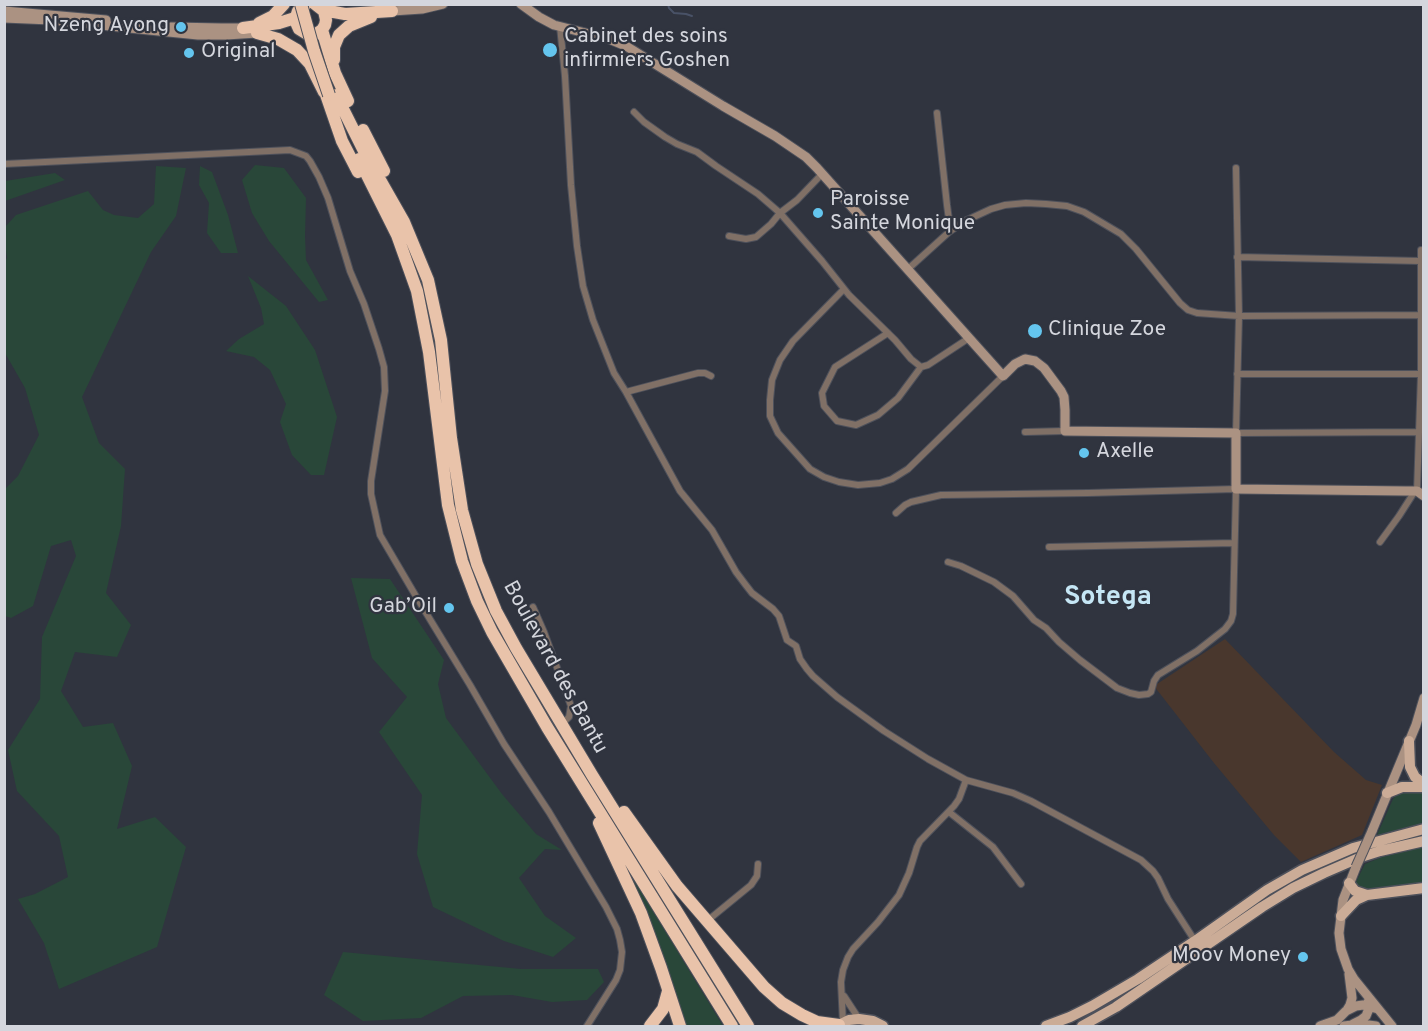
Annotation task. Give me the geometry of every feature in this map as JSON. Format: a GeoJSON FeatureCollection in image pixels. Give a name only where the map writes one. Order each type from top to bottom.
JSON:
{"type":"FeatureCollection","features":[{"type":"Feature","properties":{"kind":"highway"},"geometry":{"type":"LineString","coordinates":[[243,28],[266,21],[284,4]]}},
{"type":"Feature","properties":{"kind":"highway"},"geometry":{"type":"LineString","coordinates":[[338,4],[341,7],[369,15]]}},
{"type":"Feature","properties":{"kind":"highway"},"geometry":{"type":"LineString","coordinates":[[319,7],[345,14],[369,15]]}},
{"type":"Feature","properties":{"kind":"highway"},"geometry":{"type":"LineString","coordinates":[[319,7],[326,15],[324,27],[335,73],[390,183],[416,243],[428,280]]}},
{"type":"Feature","properties":{"kind":"highway"},"geometry":{"type":"LineString","coordinates":[[301,14],[316,34],[324,27],[392,11]]}},
{"type":"Feature","properties":{"kind":"highway"},"geometry":{"type":"LineString","coordinates":[[243,28],[279,23],[301,14]]}},
{"type":"Feature","properties":{"kind":"highway"},"geometry":{"type":"LineString","coordinates":[[257,33],[301,14]]}},
{"type":"Feature","properties":{"kind":"highway"},"geometry":{"type":"LineString","coordinates":[[301,14],[331,96]]}},
{"type":"Feature","properties":{"kind":"highway"},"geometry":{"type":"LineString","coordinates":[[301,14],[331,96]]}},
{"type":"Feature","properties":{"kind":"highway"},"geometry":{"type":"LineString","coordinates":[[335,73],[333,54],[339,35],[349,26],[369,15]]}},
{"type":"Feature","properties":{"kind":"highway"},"geometry":{"type":"LineString","coordinates":[[257,33],[278,39],[297,50],[310,64],[331,96]]}},
{"type":"Feature","properties":{"kind":"highway","name":"Boulevard des Bantu"},"geometry":{"type":"LineString","coordinates":[[331,96],[404,222],[428,280],[441,340],[462,510],[477,564],[496,611],[577,750],[748,1026]]}},
{"type":"Feature","properties":{"kind":"highway","name":"Boulevard des Bantu"},"geometry":{"type":"LineString","coordinates":[[331,96],[337,116],[397,234],[415,283],[429,352],[443,474],[456,543],[486,620],[547,727],[732,1026]]}},
{"type":"Feature","properties":{"kind":"highway"},"geometry":{"type":"LineString","coordinates":[[547,727],[627,882],[648,930],[680,1026]]}},
{"type":"Feature","properties":{"kind":"highway"},"geometry":{"type":"LineString","coordinates":[[577,750],[665,871],[758,980],[778,999],[798,1013],[824,1024],[840,1025]]}},
{"type":"Feature","properties":{"kind":"highway"},"geometry":{"type":"LineString","coordinates":[[650,1026],[663,1009],[668,989]]}},
{"type":"Feature","properties":{"kind":"main road"},"geometry":{"type":"LineString","coordinates":[[1409,741],[1410,767],[1415,777],[1424,785]]}},
{"type":"Feature","properties":{"kind":"main road"},"geometry":{"type":"LineString","coordinates":[[1387,793],[1402,787],[1424,785]]}},
{"type":"Feature","properties":{"kind":"main road"},"geometry":{"type":"LineString","coordinates":[[1046,1026],[1070,1017],[1107,997],[1195,941],[1267,890],[1302,870],[1353,848],[1424,829]]}},
{"type":"Feature","properties":{"kind":"main road"},"geometry":{"type":"LineString","coordinates":[[1082,1026],[1147,986],[1262,907],[1300,885],[1368,854],[1424,841]]}},
{"type":"Feature","properties":{"kind":"main road"},"geometry":{"type":"LineString","coordinates":[[1350,883],[1355,891],[1367,895]]}},
{"type":"Feature","properties":{"kind":"main road"},"geometry":{"type":"LineString","coordinates":[[1341,916],[1360,897],[1424,888]]}},
{"type":"Feature","properties":{"kind":"main road"},"geometry":{"type":"LineString","coordinates":[[840,1025],[859,1018],[883,1026]]}},
{"type":"Feature","properties":{"kind":"street"},"geometry":{"type":"LineString","coordinates":[[392,11],[422,9],[443,4]]}},
{"type":"Feature","properties":{"kind":"street"},"geometry":{"type":"LineString","coordinates":[[521,4],[539,17],[560,26],[626,46],[806,157],[1003,376]]}},
{"type":"Feature","properties":{"kind":"street"},"geometry":{"type":"LineString","coordinates":[[4,11],[171,27],[243,28]]}},
{"type":"Feature","properties":{"kind":"street"},"geometry":{"type":"LineString","coordinates":[[4,18],[51,20],[198,35],[226,36],[257,33]]}},
{"type":"Feature","properties":{"kind":"street"},"geometry":{"type":"LineString","coordinates":[[560,26],[577,246],[583,286],[593,320],[614,373],[680,491],[712,530],[736,572],[752,593],[779,616],[788,640],[795,646],[800,659],[813,676],[837,697],[884,731],[966,780],[1013,793],[1031,801],[1140,860],[1158,878],[1195,941]]}},
{"type":"Feature","properties":{"kind":"street"},"geometry":{"type":"LineString","coordinates":[[634,112],[644,122],[677,144],[697,152],[758,194],[780,213],[844,289],[921,367]]}},
{"type":"Feature","properties":{"kind":"street"},"geometry":{"type":"LineString","coordinates":[[937,117],[949,220],[953,229]]}},
{"type":"Feature","properties":{"kind":"street"},"geometry":{"type":"LineString","coordinates":[[4,164],[290,150],[301,153],[310,161],[328,198],[350,271],[380,349],[384,367],[386,378],[384,400],[371,481],[371,494],[380,535],[617,928],[622,952],[620,970],[587,1026]]}},
{"type":"Feature","properties":{"kind":"street"},"geometry":{"type":"LineString","coordinates":[[948,562],[994,582],[1022,604],[1034,620],[1046,628],[1080,660],[1117,688],[1138,695],[1151,692],[1158,675],[1197,651],[1231,621],[1236,489],[1233,433],[1239,316],[1236,168]]}},
{"type":"Feature","properties":{"kind":"street"},"geometry":{"type":"LineString","coordinates":[[729,236],[746,239],[756,237],[822,174]]}},
{"type":"Feature","properties":{"kind":"street"},"geometry":{"type":"LineString","coordinates":[[908,270],[953,229],[991,208],[1026,203],[1046,204],[1067,206],[1096,218],[1121,234],[1137,249],[1170,292],[1188,310],[1210,315],[1239,316],[1421,315]]}},
{"type":"Feature","properties":{"kind":"street"},"geometry":{"type":"LineString","coordinates":[[1380,542],[1418,493],[1422,374],[1420,250]]}},
{"type":"Feature","properties":{"kind":"street"},"geometry":{"type":"LineString","coordinates":[[1237,257],[1421,261]]}},
{"type":"Feature","properties":{"kind":"street"},"geometry":{"type":"LineString","coordinates":[[844,289],[793,341],[780,360],[772,380],[770,416],[778,433],[810,469],[824,477],[858,485],[880,483],[892,479],[908,469],[1015,364],[1025,359],[1035,361],[1044,368],[1061,391],[1065,404],[1065,431]]}},
{"type":"Feature","properties":{"kind":"street"},"geometry":{"type":"LineString","coordinates":[[888,333],[835,367],[822,393],[824,406],[837,421],[856,426],[878,415],[898,398],[921,367],[969,338]]}},
{"type":"Feature","properties":{"kind":"street"},"geometry":{"type":"LineString","coordinates":[[626,392],[698,373],[711,376]]}},
{"type":"Feature","properties":{"kind":"street"},"geometry":{"type":"LineString","coordinates":[[1237,374],[1422,374]]}},
{"type":"Feature","properties":{"kind":"street"},"geometry":{"type":"LineString","coordinates":[[1025,432],[1419,432]]}},
{"type":"Feature","properties":{"kind":"street"},"geometry":{"type":"LineString","coordinates":[[896,513],[911,502],[941,495],[1236,489],[1418,493]]}},
{"type":"Feature","properties":{"kind":"street"},"geometry":{"type":"LineString","coordinates":[[1049,547],[1234,543]]}},
{"type":"Feature","properties":{"kind":"street"},"geometry":{"type":"LineString","coordinates":[[533,607],[571,706],[568,717],[562,725]]}},
{"type":"Feature","properties":{"kind":"street"},"geometry":{"type":"LineString","coordinates":[[1320,1026],[1337,1020],[1350,1005],[1352,998],[1348,969],[1341,949],[1339,933],[1343,900],[1418,719],[1424,698]]}},
{"type":"Feature","properties":{"kind":"street"},"geometry":{"type":"LineString","coordinates":[[859,1018],[842,993],[840,986],[848,957],[898,895],[909,873],[920,841],[959,800],[966,780]]}},
{"type":"Feature","properties":{"kind":"street"},"geometry":{"type":"LineString","coordinates":[[949,812],[993,847],[1021,884]]}},
{"type":"Feature","properties":{"kind":"street"},"geometry":{"type":"LineString","coordinates":[[707,921],[751,885],[757,876],[758,864]]}},
{"type":"Feature","properties":{"kind":"street"},"geometry":{"type":"LineString","coordinates":[[1348,969],[1372,1004],[1392,1026]]}},
{"type":"Feature","properties":{"kind":"street"},"geometry":{"type":"LineString","coordinates":[[840,1025],[842,993]]}},
{"type":"Feature","properties":{"kind":"street"},"geometry":{"type":"LineString","coordinates":[[1346,1011],[1360,1005],[1372,1004]]}},
{"type":"Feature","properties":{"kind":"street"},"geometry":{"type":"LineString","coordinates":[[1348,1025],[1366,1016],[1372,1004]]}},
{"type":"Feature","properties":{"kind":"street"},"geometry":{"type":"LineString","coordinates":[[1348,1025],[1376,1026]]}},
{"type":"Feature","properties":{"kind":"shaded area"},"geometry":{"type":"Polygon","coordinates":[[[1225,639],[1334,752],[1366,780],[1382,785],[1362,835],[1301,862],[1274,835],[1154,686],[1225,639]]]}},
{"type":"Feature","properties":{"kind":"green space"},"geometry":{"type":"Polygon","coordinates":[[[255,165],[284,168],[306,198],[306,260],[328,300],[319,302],[269,241],[252,213],[242,180],[255,165]]]}},
{"type":"Feature","properties":{"kind":"green space"},"geometry":{"type":"Polygon","coordinates":[[[156,166],[186,168],[176,216],[151,252],[82,397],[99,443],[125,469],[121,526],[106,593],[131,625],[117,657],[75,652],[61,691],[83,727],[113,723],[132,766],[117,829],[155,817],[186,847],[157,947],[59,989],[44,943],[18,899],[35,894],[68,877],[59,836],[17,791],[8,750],[40,699],[42,637],[76,556],[71,540],[51,546],[33,606],[11,618],[5,616],[5,489],[18,476],[39,435],[25,388],[5,353],[4,262],[7,258],[5,227],[16,215],[88,191],[103,210],[114,215],[138,218],[154,204],[156,166]]]}},
{"type":"Feature","properties":{"kind":"green space"},"geometry":{"type":"Polygon","coordinates":[[[200,166],[212,172],[228,215],[238,253],[221,253],[207,233],[209,203],[199,185],[200,166]]]}},
{"type":"Feature","properties":{"kind":"green space"},"geometry":{"type":"Polygon","coordinates":[[[55,173],[65,180],[5,201],[5,181],[55,173]]]}},
{"type":"Feature","properties":{"kind":"green space"},"geometry":{"type":"Polygon","coordinates":[[[384,192],[420,267],[434,327],[472,563],[743,1026],[736,1026],[517,670],[474,583],[455,519],[433,352],[384,192]]]}},
{"type":"Feature","properties":{"kind":"green space"},"geometry":{"type":"Polygon","coordinates":[[[248,276],[286,306],[315,350],[337,417],[324,475],[311,475],[292,455],[280,422],[286,404],[270,370],[254,357],[226,351],[239,339],[264,324],[261,308],[248,276]]]}},
{"type":"Feature","properties":{"kind":"green space"},"geometry":{"type":"Polygon","coordinates":[[[351,578],[390,579],[444,660],[438,684],[446,718],[502,794],[536,834],[562,850],[545,849],[519,878],[545,916],[576,938],[553,957],[504,941],[433,907],[417,854],[422,795],[379,732],[407,697],[372,658],[351,578]]]}},
{"type":"Feature","properties":{"kind":"green space"},"geometry":{"type":"Polygon","coordinates":[[[1423,790],[1423,823],[1377,835],[1397,794],[1402,791],[1423,790]]]}},
{"type":"Feature","properties":{"kind":"green space"},"geometry":{"type":"Polygon","coordinates":[[[612,841],[654,913],[723,1026],[685,1026],[612,841]]]}},
{"type":"Feature","properties":{"kind":"green space"},"geometry":{"type":"Polygon","coordinates":[[[1423,847],[1423,883],[1367,890],[1358,888],[1355,884],[1365,864],[1382,857],[1423,847]]]}},
{"type":"Feature","properties":{"kind":"green space"},"geometry":{"type":"Polygon","coordinates":[[[343,952],[521,969],[598,969],[604,982],[587,1000],[552,1002],[512,995],[463,996],[421,1018],[363,1021],[324,995],[343,952]]]}},
{"type":"Feature","properties":{"kind":"waterway"},"geometry":{"type":"LineString","coordinates":[[668,4],[674,13],[692,16]]}},
{"type":"Feature","properties":{"kind":"place","name":"Nzeng Ayong"},"geometry":{"type":"Point","coordinates":[181,27]}},
{"type":"Feature","properties":{"kind":"place","name":"Cabinet des soins infirmiers Goshen"},"geometry":{"type":"Point","coordinates":[550,50]}},
{"type":"Feature","properties":{"kind":"place","name":"Original"},"geometry":{"type":"Point","coordinates":[189,53]}},
{"type":"Feature","properties":{"kind":"place","name":"Paroisse Sainte Monique"},"geometry":{"type":"Point","coordinates":[818,213]}},
{"type":"Feature","properties":{"kind":"place","name":"Clinique Zoe"},"geometry":{"type":"Point","coordinates":[1035,331]}},
{"type":"Feature","properties":{"kind":"place","name":"Axelle"},"geometry":{"type":"Point","coordinates":[1084,453]}},
{"type":"Feature","properties":{"kind":"place","name":"Gab’Oil"},"geometry":{"type":"Point","coordinates":[449,608]}},
{"type":"Feature","properties":{"kind":"place","name":"Moov Money"},"geometry":{"type":"Point","coordinates":[1303,957]}},
{"type":"Feature","properties":{"kind":"district","name":"Sotega"},"geometry":{"type":"Point","coordinates":[1108,599]}}]}
